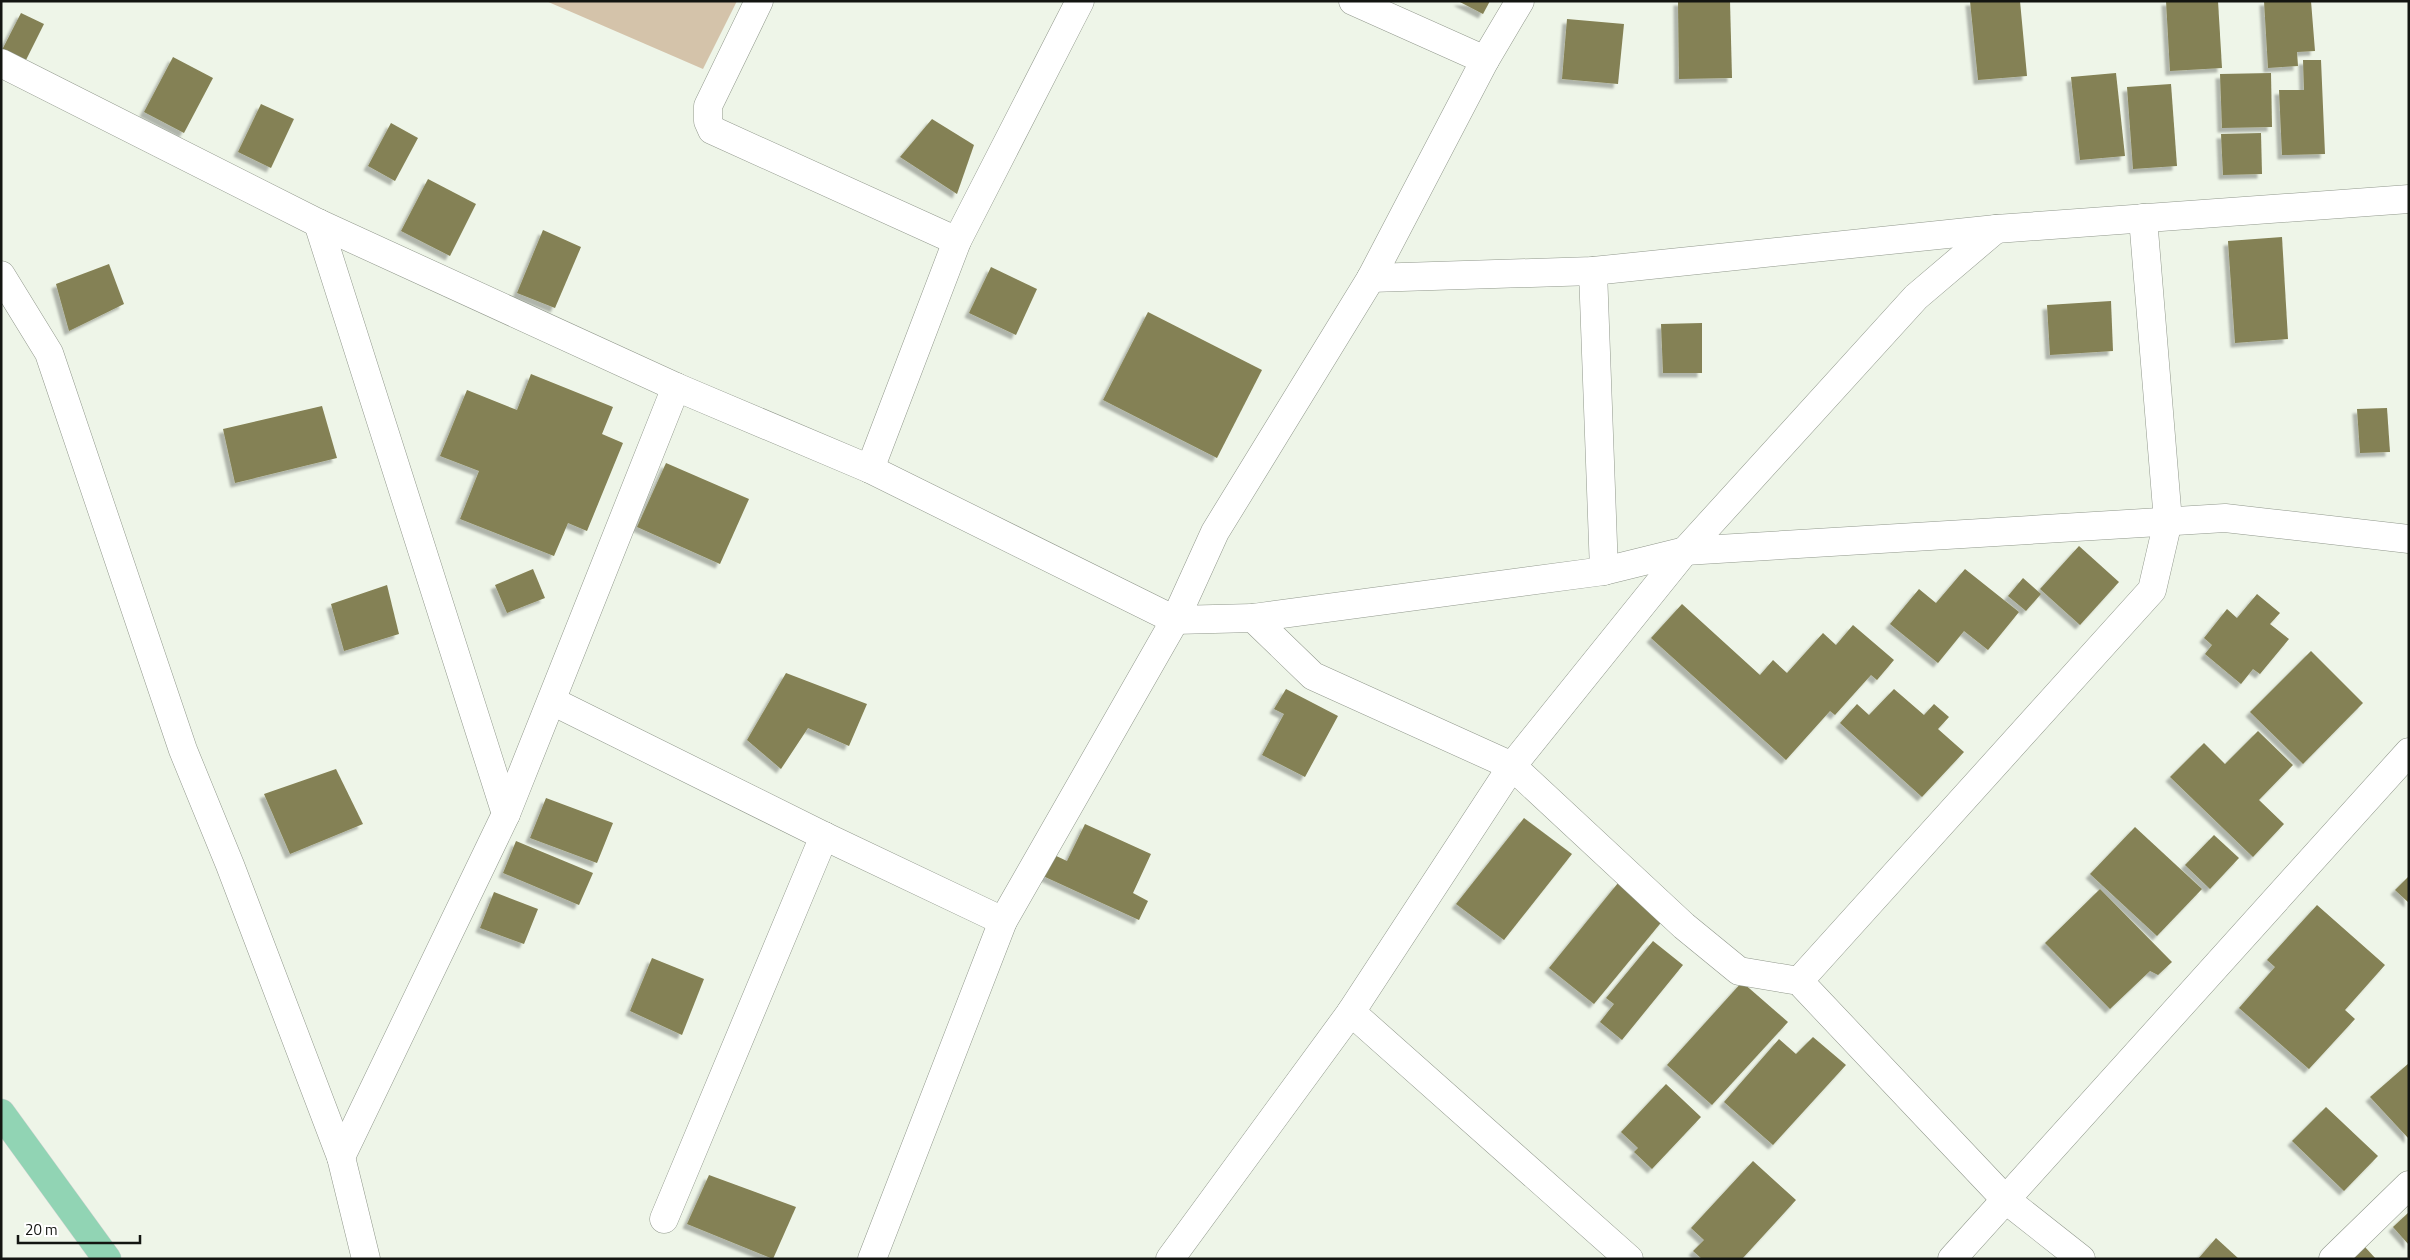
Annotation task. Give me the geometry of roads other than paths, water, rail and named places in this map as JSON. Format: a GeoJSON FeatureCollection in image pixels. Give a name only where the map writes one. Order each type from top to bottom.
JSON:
{"type":"FeatureCollection","features":[{"type":"Feature","properties":{"kind":"main road"},"geometry":{"type":"LineString","coordinates":[[1,1112],[106,1259]]}},
{"type":"Feature","properties":{"kind":"street"},"geometry":{"type":"LineString","coordinates":[[759,1],[708,106],[708,121],[712,130],[957,240]]}},
{"type":"Feature","properties":{"kind":"street"},"geometry":{"type":"LineString","coordinates":[[870,469],[957,240],[1080,1]]}},
{"type":"Feature","properties":{"kind":"street"},"geometry":{"type":"LineString","coordinates":[[1353,1],[1485,60]]}},
{"type":"Feature","properties":{"kind":"street"},"geometry":{"type":"LineString","coordinates":[[872,1259],[1003,921],[1175,620],[1215,532],[1371,278],[1485,60],[1520,1]]}},
{"type":"Feature","properties":{"kind":"street"},"geometry":{"type":"LineString","coordinates":[[1,63],[318,223],[676,387],[870,469],[1175,620],[1253,618],[1604,570],[1685,551],[2225,518],[2409,538]]}},
{"type":"Feature","properties":{"kind":"street"},"geometry":{"type":"LineString","coordinates":[[1371,278],[1593,271],[1996,228],[2409,199]]}},
{"type":"Feature","properties":{"kind":"street"},"geometry":{"type":"LineString","coordinates":[[1799,982],[2152,590],[2168,521],[2143,218]]}},
{"type":"Feature","properties":{"kind":"street"},"geometry":{"type":"LineString","coordinates":[[318,223],[506,814]]}},
{"type":"Feature","properties":{"kind":"street"},"geometry":{"type":"LineString","coordinates":[[1170,1259],[1352,1012],[1512,766],[1685,551],[1916,297],[1996,228]]}},
{"type":"Feature","properties":{"kind":"street"},"geometry":{"type":"LineString","coordinates":[[1593,271],[1604,570]]}},
{"type":"Feature","properties":{"kind":"street"},"geometry":{"type":"LineString","coordinates":[[1,275],[49,353],[184,750],[230,865],[341,1157],[366,1259]]}},
{"type":"Feature","properties":{"kind":"street"},"geometry":{"type":"LineString","coordinates":[[341,1157],[506,814],[676,387]]}},
{"type":"Feature","properties":{"kind":"street"},"geometry":{"type":"LineString","coordinates":[[1253,618],[1313,676],[1512,766],[1684,926],[1739,972],[1799,982],[2005,1199],[2081,1259]]}},
{"type":"Feature","properties":{"kind":"street"},"geometry":{"type":"LineString","coordinates":[[552,701],[824,836],[1003,921]]}},
{"type":"Feature","properties":{"kind":"street"},"geometry":{"type":"LineString","coordinates":[[1952,1259],[2409,752]]}},
{"type":"Feature","properties":{"kind":"street"},"geometry":{"type":"LineString","coordinates":[[664,1219],[824,836]]}},
{"type":"Feature","properties":{"kind":"street"},"geometry":{"type":"LineString","coordinates":[[1352,1012],[1629,1259]]}},
{"type":"Feature","properties":{"kind":"street"},"geometry":{"type":"LineString","coordinates":[[2333,1259],[2409,1185]]}}]}
